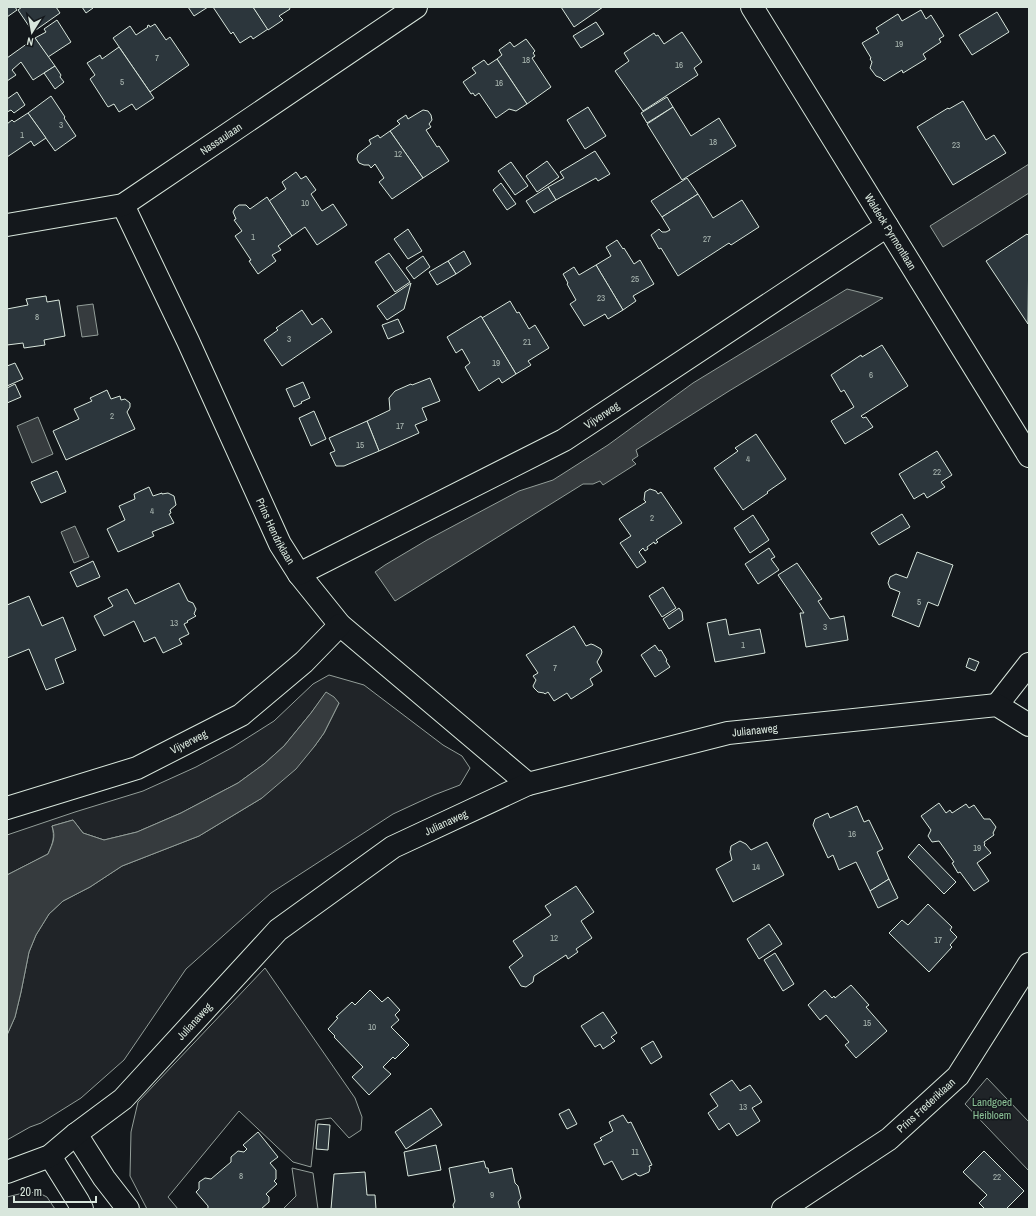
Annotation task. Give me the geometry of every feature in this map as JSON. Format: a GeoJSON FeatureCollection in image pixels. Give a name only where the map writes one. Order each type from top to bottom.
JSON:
{"type":"FeatureCollection","features":[{"type":"Feature","properties":{"kind":"street","name":"Nassaulaan"},"geometry":{"type":"LineString","coordinates":[[7,225],[123,205],[416,7]]}},
{"type":"Feature","properties":{"kind":"street","name":"Waldeck Pyrmontlaan"},"geometry":{"type":"LineString","coordinates":[[752,7],[1029,456]]}},
{"type":"Feature","properties":{"kind":"street","name":"Prins Hendriklaan"},"geometry":{"type":"LineString","coordinates":[[123,205],[188,341],[280,544],[299,574],[340,625],[528,784]]}},
{"type":"Feature","properties":{"kind":"street","name":"Vijverweg"},"geometry":{"type":"LineString","coordinates":[[299,574],[564,440],[887,226]]}},
{"type":"Feature","properties":{"kind":"street","name":"Vijverweg"},"geometry":{"type":"LineString","coordinates":[[7,808],[137,768],[241,715],[304,662],[340,625]]}},
{"type":"Feature","properties":{"kind":"street"},"geometry":{"type":"LineString","coordinates":[[1029,664],[997,705],[1029,725]]}},
{"type":"Feature","properties":{"kind":"street","name":"Julianaweg"},"geometry":{"type":"LineString","coordinates":[[7,1172],[50,1156],[76,1134],[123,1099],[278,930],[393,847],[528,784],[728,733],[997,705]]}},
{"type":"Feature","properties":{"kind":"street","name":"Prins Frederiklaan"},"geometry":{"type":"LineString","coordinates":[[783,1209],[889,1139],[958,1076],[1029,964]]}},
{"type":"Feature","properties":{"kind":"street"},"geometry":{"type":"LineString","coordinates":[[76,1134],[104,1178],[128,1209]]}},
{"type":"Feature","properties":{"kind":"street"},"geometry":{"type":"LineString","coordinates":[[50,1156],[82,1209]]}},
{"type":"Feature","properties":{"kind":"green space"},"geometry":{"type":"Polygon","coordinates":[[[329,675],[364,685],[443,745],[462,756],[470,768],[460,785],[393,814],[271,893],[186,969],[124,1060],[81,1098],[41,1123],[30,1127],[7,1140],[7,1035],[15,1017],[29,952],[36,935],[49,914],[63,901],[90,887],[122,866],[199,836],[262,798],[314,747],[324,733],[339,703],[326,693],[284,746],[264,764],[238,783],[181,813],[137,832],[104,840],[83,833],[73,820],[52,826],[53,840],[48,854],[7,875],[7,835],[143,791],[196,767],[233,747],[274,721],[313,684],[329,675]]]}},
{"type":"Feature","properties":{"kind":"green space"},"geometry":{"type":"Polygon","coordinates":[[[265,968],[355,1098],[362,1117],[361,1130],[349,1138],[331,1118],[316,1120],[311,1167],[293,1162],[239,1111],[168,1197],[178,1209],[147,1209],[130,1176],[131,1132],[138,1102],[265,968]]]}},
{"type":"Feature","properties":{"kind":"green space","name":"Landgoed Heibloem"},"geometry":{"type":"Polygon","coordinates":[[[987,1078],[1029,1122],[1029,1171],[965,1104],[987,1078]]]}},
{"type":"Feature","properties":{"kind":"green space"},"geometry":{"type":"Polygon","coordinates":[[[292,1168],[313,1173],[318,1209],[283,1209],[296,1196],[292,1168]]]}},
{"type":"Feature","properties":{"kind":"green space"},"geometry":{"type":"Polygon","coordinates":[[[37,1192],[47,1197],[55,1209],[7,1209],[7,1197],[37,1192]]]}},
{"type":"Feature","properties":{"kind":"shaded area"},"geometry":{"type":"Polygon","coordinates":[[[1029,164],[1029,193],[943,247],[930,226],[1029,164]]]}},
{"type":"Feature","properties":{"kind":"shaded area"},"geometry":{"type":"Polygon","coordinates":[[[847,289],[883,298],[729,391],[636,450],[638,456],[632,460],[636,464],[603,485],[600,481],[593,484],[583,484],[395,601],[375,572],[427,540],[519,491],[553,480],[608,445],[693,383],[847,289]]]}},
{"type":"Feature","properties":{"kind":"shaded area"},"geometry":{"type":"Polygon","coordinates":[[[93,304],[98,335],[82,337],[77,306],[93,304]]]}},
{"type":"Feature","properties":{"kind":"shaded area"},"geometry":{"type":"Polygon","coordinates":[[[38,417],[53,454],[32,463],[17,426],[38,417]]]}},
{"type":"Feature","properties":{"kind":"shaded area"},"geometry":{"type":"Polygon","coordinates":[[[75,526],[89,557],[74,563],[61,532],[75,526]]]}},
{"type":"Feature","properties":{"kind":"shaded area"},"geometry":{"type":"Polygon","coordinates":[[[326,692],[334,697],[339,703],[324,733],[296,769],[262,798],[199,836],[122,866],[90,887],[63,901],[49,914],[36,935],[29,952],[15,1017],[7,1035],[7,875],[48,854],[54,833],[52,826],[73,820],[83,833],[104,840],[137,832],[181,813],[238,783],[264,764],[284,746],[326,692]]]}},
{"type":"Feature","properties":{"kind":"building"},"geometry":{"type":"Polygon","coordinates":[[[7,7],[15,7],[17,10],[7,17],[7,7]]]}},
{"type":"Feature","properties":{"kind":"building"},"geometry":{"type":"Polygon","coordinates":[[[22,7],[56,7],[60,13],[33,32],[18,10],[22,7]]]}},
{"type":"Feature","properties":{"kind":"building"},"geometry":{"type":"Polygon","coordinates":[[[82,7],[92,7],[93,8],[86,13],[82,7]]]}},
{"type":"Feature","properties":{"kind":"building"},"geometry":{"type":"Polygon","coordinates":[[[188,7],[208,7],[194,16],[188,7]]]}},
{"type":"Feature","properties":{"kind":"building"},"geometry":{"type":"Polygon","coordinates":[[[213,7],[253,7],[268,29],[253,39],[251,36],[240,43],[233,32],[231,34],[213,7]]]}},
{"type":"Feature","properties":{"kind":"building"},"geometry":{"type":"Polygon","coordinates":[[[253,7],[289,7],[290,9],[279,16],[283,20],[268,30],[253,7]]]}},
{"type":"Feature","properties":{"kind":"building"},"geometry":{"type":"Polygon","coordinates":[[[561,7],[603,7],[574,27],[561,7]]]}},
{"type":"Feature","properties":{"kind":"building"},"geometry":{"type":"Polygon","coordinates":[[[921,10],[926,19],[931,15],[944,36],[939,39],[941,42],[923,54],[926,59],[903,73],[902,70],[884,81],[876,76],[870,68],[872,62],[870,59],[871,58],[862,43],[879,33],[876,28],[898,14],[902,21],[921,10]]]}},
{"type":"Feature","properties":{"kind":"building"},"geometry":{"type":"Polygon","coordinates":[[[997,12],[1009,32],[972,55],[959,35],[997,12]]]}},
{"type":"Feature","properties":{"kind":"building"},"geometry":{"type":"Polygon","coordinates":[[[57,20],[71,42],[48,57],[35,38],[46,32],[44,29],[57,20]]]}},
{"type":"Feature","properties":{"kind":"building"},"geometry":{"type":"Polygon","coordinates":[[[596,22],[604,34],[581,48],[573,36],[596,22]]]}},
{"type":"Feature","properties":{"kind":"building"},"geometry":{"type":"Polygon","coordinates":[[[155,24],[166,40],[170,37],[189,65],[150,92],[113,38],[130,26],[136,35],[148,27],[147,26],[149,25],[150,27],[155,24]]]}},
{"type":"Feature","properties":{"kind":"building"},"geometry":{"type":"Polygon","coordinates":[[[682,32],[702,62],[694,68],[698,75],[643,111],[615,71],[629,61],[624,53],[654,33],[656,36],[658,35],[664,44],[682,32]]]}},
{"type":"Feature","properties":{"kind":"building"},"geometry":{"type":"Polygon","coordinates":[[[35,38],[55,66],[33,80],[21,62],[12,70],[16,75],[7,81],[7,58],[35,38]]]}},
{"type":"Feature","properties":{"kind":"building"},"geometry":{"type":"Polygon","coordinates":[[[526,39],[535,51],[533,53],[535,56],[532,58],[551,87],[527,104],[497,59],[502,55],[499,50],[510,42],[514,47],[526,39]]]}},
{"type":"Feature","properties":{"kind":"building"},"geometry":{"type":"Polygon","coordinates":[[[119,47],[154,98],[136,110],[132,104],[119,112],[114,104],[108,107],[90,79],[95,75],[87,63],[100,55],[102,59],[119,47]]]}},
{"type":"Feature","properties":{"kind":"building"},"geometry":{"type":"Polygon","coordinates":[[[497,59],[527,104],[516,111],[509,109],[496,118],[479,93],[475,96],[473,93],[471,94],[463,82],[476,73],[472,68],[484,60],[488,65],[497,59]]]}},
{"type":"Feature","properties":{"kind":"building"},"geometry":{"type":"Polygon","coordinates":[[[55,66],[64,82],[55,89],[44,73],[55,66]]]}},
{"type":"Feature","properties":{"kind":"building"},"geometry":{"type":"Polygon","coordinates":[[[17,92],[25,105],[14,113],[11,110],[7,112],[7,99],[17,92]]]}},
{"type":"Feature","properties":{"kind":"building"},"geometry":{"type":"Polygon","coordinates":[[[51,96],[76,136],[55,151],[28,113],[51,96]]]}},
{"type":"Feature","properties":{"kind":"building"},"geometry":{"type":"Polygon","coordinates":[[[667,97],[673,107],[647,123],[641,113],[667,97]]]}},
{"type":"Feature","properties":{"kind":"building"},"geometry":{"type":"Polygon","coordinates":[[[963,101],[986,140],[994,135],[1006,153],[953,185],[917,127],[948,108],[949,109],[963,101]]]}},
{"type":"Feature","properties":{"kind":"building"},"geometry":{"type":"Polygon","coordinates":[[[588,107],[606,136],[585,149],[567,120],[588,107]]]}},
{"type":"Feature","properties":{"kind":"building"},"geometry":{"type":"Polygon","coordinates":[[[673,107],[691,136],[719,118],[736,146],[682,180],[647,124],[673,107]]]}},
{"type":"Feature","properties":{"kind":"building"},"geometry":{"type":"Polygon","coordinates":[[[423,110],[428,111],[432,120],[429,124],[431,127],[426,130],[437,147],[439,146],[449,161],[423,178],[390,131],[400,124],[397,121],[406,115],[408,119],[423,110]]]}},
{"type":"Feature","properties":{"kind":"building"},"geometry":{"type":"Polygon","coordinates":[[[28,113],[46,138],[34,146],[31,141],[7,157],[7,124],[12,120],[14,122],[28,113]]]}},
{"type":"Feature","properties":{"kind":"building"},"geometry":{"type":"Polygon","coordinates":[[[390,131],[423,178],[392,199],[379,182],[384,178],[375,164],[371,168],[369,165],[359,163],[357,159],[358,154],[371,144],[369,140],[378,135],[380,138],[390,131]]]}},
{"type":"Feature","properties":{"kind":"building"},"geometry":{"type":"Polygon","coordinates":[[[595,151],[610,174],[598,181],[596,178],[556,200],[548,187],[564,178],[560,172],[595,151]]]}},
{"type":"Feature","properties":{"kind":"building"},"geometry":{"type":"Polygon","coordinates":[[[547,161],[559,177],[537,192],[526,176],[547,161]]]}},
{"type":"Feature","properties":{"kind":"building"},"geometry":{"type":"Polygon","coordinates":[[[511,162],[528,186],[515,195],[498,171],[511,162]]]}},
{"type":"Feature","properties":{"kind":"building"},"geometry":{"type":"Polygon","coordinates":[[[296,172],[301,179],[306,176],[316,190],[311,194],[322,211],[333,204],[347,225],[317,245],[305,227],[292,236],[269,201],[286,189],[282,182],[296,172]]]}},
{"type":"Feature","properties":{"kind":"building"},"geometry":{"type":"Polygon","coordinates":[[[687,178],[698,194],[662,217],[651,201],[687,178]]]}},
{"type":"Feature","properties":{"kind":"building"},"geometry":{"type":"Polygon","coordinates":[[[501,183],[516,204],[507,210],[493,190],[501,183]]]}},
{"type":"Feature","properties":{"kind":"building"},"geometry":{"type":"Polygon","coordinates":[[[548,187],[556,200],[534,213],[526,201],[548,187]]]}},
{"type":"Feature","properties":{"kind":"building"},"geometry":{"type":"Polygon","coordinates":[[[698,194],[713,218],[742,200],[759,227],[731,245],[729,243],[678,276],[661,248],[659,249],[651,235],[659,229],[662,232],[670,230],[662,217],[698,194]]]}},
{"type":"Feature","properties":{"kind":"building"},"geometry":{"type":"Polygon","coordinates":[[[267,197],[292,236],[278,246],[281,250],[272,255],[276,261],[258,274],[249,261],[251,260],[235,236],[242,231],[234,220],[236,219],[233,212],[239,205],[246,205],[250,209],[267,197]]]}},
{"type":"Feature","properties":{"kind":"building"},"geometry":{"type":"Polygon","coordinates":[[[408,229],[422,251],[408,259],[394,239],[408,229]]]}},
{"type":"Feature","properties":{"kind":"building"},"geometry":{"type":"Polygon","coordinates":[[[1027,234],[1029,236],[1028,324],[986,261],[1027,234]]]}},
{"type":"Feature","properties":{"kind":"building"},"geometry":{"type":"Polygon","coordinates":[[[617,240],[634,264],[640,260],[654,284],[633,296],[636,301],[623,310],[596,265],[611,256],[606,247],[617,240]]]}},
{"type":"Feature","properties":{"kind":"building"},"geometry":{"type":"Polygon","coordinates":[[[464,251],[471,264],[456,274],[448,261],[464,251]]]}},
{"type":"Feature","properties":{"kind":"building"},"geometry":{"type":"Polygon","coordinates":[[[389,253],[410,282],[395,292],[375,262],[389,253]]]}},
{"type":"Feature","properties":{"kind":"building"},"geometry":{"type":"Polygon","coordinates":[[[423,256],[430,267],[414,279],[406,268],[423,256]]]}},
{"type":"Feature","properties":{"kind":"building"},"geometry":{"type":"Polygon","coordinates":[[[448,261],[456,274],[437,285],[429,272],[448,261]]]}},
{"type":"Feature","properties":{"kind":"building"},"geometry":{"type":"Polygon","coordinates":[[[596,265],[623,310],[608,319],[605,314],[584,326],[570,304],[576,300],[563,274],[574,267],[579,275],[596,265]]]}},
{"type":"Feature","properties":{"kind":"building"},"geometry":{"type":"Polygon","coordinates":[[[411,283],[404,309],[387,320],[377,306],[411,283]]]}},
{"type":"Feature","properties":{"kind":"building"},"geometry":{"type":"Polygon","coordinates":[[[46,296],[47,302],[59,300],[65,336],[44,340],[45,345],[24,348],[23,343],[7,345],[7,309],[28,305],[26,299],[46,296]]]}},
{"type":"Feature","properties":{"kind":"building"},"geometry":{"type":"Polygon","coordinates":[[[510,301],[517,313],[519,312],[529,329],[535,325],[549,348],[528,361],[531,365],[516,374],[482,318],[510,301]]]}},
{"type":"Feature","properties":{"kind":"building"},"geometry":{"type":"Polygon","coordinates":[[[302,310],[312,325],[322,318],[332,332],[282,366],[264,340],[278,330],[276,328],[302,310]]]}},
{"type":"Feature","properties":{"kind":"building"},"geometry":{"type":"Polygon","coordinates":[[[481,316],[516,374],[502,383],[499,378],[479,391],[465,367],[470,363],[462,349],[456,353],[447,337],[481,316]]]}},
{"type":"Feature","properties":{"kind":"building"},"geometry":{"type":"Polygon","coordinates":[[[398,319],[404,332],[388,339],[382,325],[398,319]]]}},
{"type":"Feature","properties":{"kind":"building"},"geometry":{"type":"Polygon","coordinates":[[[882,345],[908,386],[861,416],[863,418],[866,417],[873,427],[845,444],[831,421],[854,407],[844,390],[841,392],[831,375],[861,355],[862,357],[882,345]]]}},
{"type":"Feature","properties":{"kind":"building"},"geometry":{"type":"Polygon","coordinates":[[[15,363],[23,379],[7,386],[7,366],[15,363]]]}},
{"type":"Feature","properties":{"kind":"building"},"geometry":{"type":"Polygon","coordinates":[[[430,378],[440,401],[422,408],[427,420],[415,425],[419,433],[379,451],[367,421],[390,410],[389,398],[395,391],[430,378]]]}},
{"type":"Feature","properties":{"kind":"building"},"geometry":{"type":"Polygon","coordinates":[[[303,382],[310,398],[294,407],[286,389],[303,382]]]}},
{"type":"Feature","properties":{"kind":"building"},"geometry":{"type":"Polygon","coordinates":[[[15,384],[21,397],[7,403],[7,388],[15,384]]]}},
{"type":"Feature","properties":{"kind":"building"},"geometry":{"type":"Polygon","coordinates":[[[107,390],[111,399],[120,396],[121,400],[125,399],[130,403],[130,407],[127,412],[135,429],[66,460],[53,431],[79,419],[74,409],[92,401],[90,398],[107,390]]]}},
{"type":"Feature","properties":{"kind":"building"},"geometry":{"type":"Polygon","coordinates":[[[314,411],[326,439],[311,446],[299,418],[314,411]]]}},
{"type":"Feature","properties":{"kind":"building"},"geometry":{"type":"Polygon","coordinates":[[[367,421],[379,451],[344,466],[336,466],[330,453],[335,451],[329,438],[367,421]]]}},
{"type":"Feature","properties":{"kind":"building"},"geometry":{"type":"Polygon","coordinates":[[[756,434],[786,479],[743,510],[714,468],[738,451],[735,448],[756,434]]]}},
{"type":"Feature","properties":{"kind":"building"},"geometry":{"type":"Polygon","coordinates":[[[937,451],[952,475],[941,482],[945,487],[927,498],[924,493],[914,499],[899,474],[937,451]]]}},
{"type":"Feature","properties":{"kind":"building"},"geometry":{"type":"Polygon","coordinates":[[[57,471],[66,492],[41,503],[31,482],[57,471]]]}},
{"type":"Feature","properties":{"kind":"building"},"geometry":{"type":"Polygon","coordinates":[[[149,487],[153,496],[168,493],[174,496],[176,505],[170,510],[171,513],[169,514],[174,523],[152,532],[154,536],[118,552],[107,529],[125,520],[119,506],[135,499],[134,494],[149,487]]]}},
{"type":"Feature","properties":{"kind":"building"},"geometry":{"type":"Polygon","coordinates":[[[650,489],[656,491],[658,494],[661,492],[682,523],[656,540],[658,542],[655,544],[654,542],[647,547],[648,549],[645,551],[643,548],[639,552],[646,562],[637,568],[620,543],[631,536],[619,519],[646,502],[644,500],[645,492],[650,489]]]}},
{"type":"Feature","properties":{"kind":"building"},"geometry":{"type":"Polygon","coordinates":[[[902,514],[910,527],[879,545],[871,533],[902,514]]]}},
{"type":"Feature","properties":{"kind":"building"},"geometry":{"type":"Polygon","coordinates":[[[753,515],[769,540],[750,553],[734,528],[753,515]]]}},
{"type":"Feature","properties":{"kind":"building"},"geometry":{"type":"Polygon","coordinates":[[[769,548],[775,557],[771,559],[779,570],[758,584],[745,564],[769,548]]]}},
{"type":"Feature","properties":{"kind":"building"},"geometry":{"type":"Polygon","coordinates":[[[917,552],[953,565],[938,606],[928,602],[919,627],[892,616],[900,592],[890,588],[888,583],[890,577],[896,574],[907,578],[917,552]]]}},
{"type":"Feature","properties":{"kind":"building"},"geometry":{"type":"Polygon","coordinates":[[[93,561],[100,577],[77,587],[70,572],[93,561]]]}},
{"type":"Feature","properties":{"kind":"building"},"geometry":{"type":"Polygon","coordinates":[[[797,563],[822,599],[818,601],[830,619],[844,616],[848,640],[806,647],[800,613],[804,613],[778,575],[797,563]]]}},
{"type":"Feature","properties":{"kind":"building"},"geometry":{"type":"Polygon","coordinates":[[[179,583],[188,601],[193,603],[196,609],[194,614],[196,616],[184,624],[189,634],[179,639],[182,644],[163,653],[155,637],[144,642],[134,621],[104,636],[94,616],[113,606],[108,598],[127,589],[135,604],[179,583]]]}},
{"type":"Feature","properties":{"kind":"building"},"geometry":{"type":"Polygon","coordinates":[[[663,587],[676,608],[662,617],[649,596],[663,587]]]}},
{"type":"Feature","properties":{"kind":"building"},"geometry":{"type":"Polygon","coordinates":[[[29,596],[42,626],[63,617],[76,650],[55,659],[64,683],[46,690],[29,649],[7,658],[7,605],[29,596]]]}},
{"type":"Feature","properties":{"kind":"building"},"geometry":{"type":"Polygon","coordinates":[[[679,608],[682,612],[683,620],[669,629],[663,619],[679,608]]]}},
{"type":"Feature","properties":{"kind":"building"},"geometry":{"type":"Polygon","coordinates":[[[726,619],[729,635],[760,629],[765,653],[715,662],[707,623],[726,619]]]}},
{"type":"Feature","properties":{"kind":"building"},"geometry":{"type":"Polygon","coordinates":[[[574,626],[586,646],[591,644],[601,649],[602,652],[597,662],[602,671],[590,679],[593,685],[571,699],[567,693],[554,701],[548,692],[545,694],[538,692],[534,688],[533,686],[536,680],[533,676],[538,673],[526,655],[574,626]]]}},
{"type":"Feature","properties":{"kind":"building"},"geometry":{"type":"Polygon","coordinates":[[[655,645],[659,651],[661,650],[670,667],[655,677],[641,655],[655,645]]]}},
{"type":"Feature","properties":{"kind":"building"},"geometry":{"type":"Polygon","coordinates":[[[969,658],[979,662],[975,671],[966,667],[969,658]]]}},
{"type":"Feature","properties":{"kind":"building"},"geometry":{"type":"Polygon","coordinates":[[[939,803],[946,813],[950,810],[952,813],[966,804],[969,808],[974,805],[984,819],[990,819],[996,827],[993,833],[994,835],[984,842],[984,845],[991,853],[977,863],[989,881],[974,891],[960,872],[958,873],[952,863],[954,862],[939,841],[932,842],[928,836],[931,830],[921,816],[939,803]]]}},
{"type":"Feature","properties":{"kind":"building"},"geometry":{"type":"Polygon","coordinates":[[[857,806],[864,822],[869,820],[883,849],[877,852],[889,879],[870,891],[856,862],[839,870],[833,855],[828,858],[813,825],[815,819],[828,813],[830,818],[857,806]]]}},
{"type":"Feature","properties":{"kind":"building"},"geometry":{"type":"Polygon","coordinates":[[[740,841],[746,844],[751,850],[767,842],[784,875],[733,902],[716,869],[732,860],[730,852],[731,846],[740,841]]]}},
{"type":"Feature","properties":{"kind":"building"},"geometry":{"type":"Polygon","coordinates":[[[919,844],[956,882],[944,894],[908,857],[919,844]]]}},
{"type":"Feature","properties":{"kind":"building"},"geometry":{"type":"Polygon","coordinates":[[[889,879],[898,898],[878,908],[870,891],[889,879]]]}},
{"type":"Feature","properties":{"kind":"building"},"geometry":{"type":"Polygon","coordinates":[[[576,886],[594,912],[581,921],[592,938],[576,949],[578,952],[568,959],[566,955],[534,976],[533,982],[526,987],[521,986],[509,967],[523,956],[513,941],[551,915],[545,906],[576,886]]]}},
{"type":"Feature","properties":{"kind":"building"},"geometry":{"type":"Polygon","coordinates":[[[928,904],[952,927],[950,930],[957,937],[950,945],[952,947],[929,972],[889,933],[902,920],[908,925],[928,904]]]}},
{"type":"Feature","properties":{"kind":"building"},"geometry":{"type":"Polygon","coordinates":[[[769,924],[782,944],[759,959],[747,939],[769,924]]]}},
{"type":"Feature","properties":{"kind":"building"},"geometry":{"type":"Polygon","coordinates":[[[775,953],[794,984],[783,991],[764,960],[775,953]]]}},
{"type":"Feature","properties":{"kind":"building"},"geometry":{"type":"Polygon","coordinates":[[[851,985],[869,1005],[866,1007],[887,1031],[856,1058],[845,1045],[849,1042],[826,1015],[820,1020],[808,1005],[825,990],[832,998],[834,996],[835,998],[851,985]]]}},
{"type":"Feature","properties":{"kind":"building"},"geometry":{"type":"Polygon","coordinates":[[[370,990],[382,1002],[388,997],[400,1010],[395,1015],[399,1020],[391,1027],[409,1045],[395,1059],[393,1057],[383,1067],[391,1074],[369,1095],[352,1077],[363,1067],[328,1029],[338,1018],[336,1017],[352,1002],[355,1005],[370,990]]]}},
{"type":"Feature","properties":{"kind":"building"},"geometry":{"type":"Polygon","coordinates":[[[603,1012],[617,1033],[611,1037],[615,1041],[603,1049],[600,1044],[595,1047],[581,1026],[603,1012]]]}},
{"type":"Feature","properties":{"kind":"building"},"geometry":{"type":"Polygon","coordinates":[[[653,1041],[662,1057],[651,1064],[641,1048],[653,1041]]]}},
{"type":"Feature","properties":{"kind":"building"},"geometry":{"type":"Polygon","coordinates":[[[732,1080],[740,1091],[750,1085],[762,1102],[752,1108],[760,1121],[737,1136],[729,1123],[719,1130],[708,1113],[718,1106],[710,1094],[732,1080]]]}},
{"type":"Feature","properties":{"kind":"building"},"geometry":{"type":"Polygon","coordinates":[[[431,1108],[442,1125],[406,1149],[395,1132],[431,1108]]]}},
{"type":"Feature","properties":{"kind":"building"},"geometry":{"type":"Polygon","coordinates":[[[569,1109],[577,1124],[567,1129],[559,1114],[569,1109]]]}},
{"type":"Feature","properties":{"kind":"building"},"geometry":{"type":"Polygon","coordinates":[[[623,1115],[628,1123],[631,1122],[652,1165],[649,1166],[649,1172],[640,1176],[636,1173],[622,1180],[612,1161],[604,1165],[594,1144],[602,1140],[600,1138],[613,1131],[609,1122],[623,1115]]]}},
{"type":"Feature","properties":{"kind":"building"},"geometry":{"type":"Polygon","coordinates":[[[318,1124],[330,1125],[328,1150],[316,1149],[318,1124]]]}},
{"type":"Feature","properties":{"kind":"building"},"geometry":{"type":"Polygon","coordinates":[[[258,1132],[278,1157],[270,1163],[276,1170],[276,1179],[274,1181],[277,1184],[266,1194],[269,1197],[269,1202],[261,1209],[208,1209],[208,1206],[196,1192],[199,1189],[199,1182],[205,1178],[211,1179],[231,1162],[231,1157],[238,1151],[244,1152],[247,1149],[243,1145],[258,1132]]]}},
{"type":"Feature","properties":{"kind":"building"},"geometry":{"type":"Polygon","coordinates":[[[436,1145],[441,1170],[408,1176],[404,1152],[436,1145]]]}},
{"type":"Feature","properties":{"kind":"building"},"geometry":{"type":"Polygon","coordinates":[[[984,1151],[1024,1191],[1006,1209],[985,1209],[979,1203],[987,1195],[963,1172],[984,1151]]]}},
{"type":"Feature","properties":{"kind":"building"},"geometry":{"type":"Polygon","coordinates":[[[484,1161],[489,1173],[512,1168],[515,1183],[518,1186],[521,1198],[518,1202],[520,1209],[454,1209],[453,1205],[455,1201],[449,1168],[484,1161]]]}},
{"type":"Feature","properties":{"kind":"building"},"geometry":{"type":"Polygon","coordinates":[[[365,1172],[367,1195],[375,1195],[376,1209],[331,1209],[334,1174],[365,1172]]]}}]}
